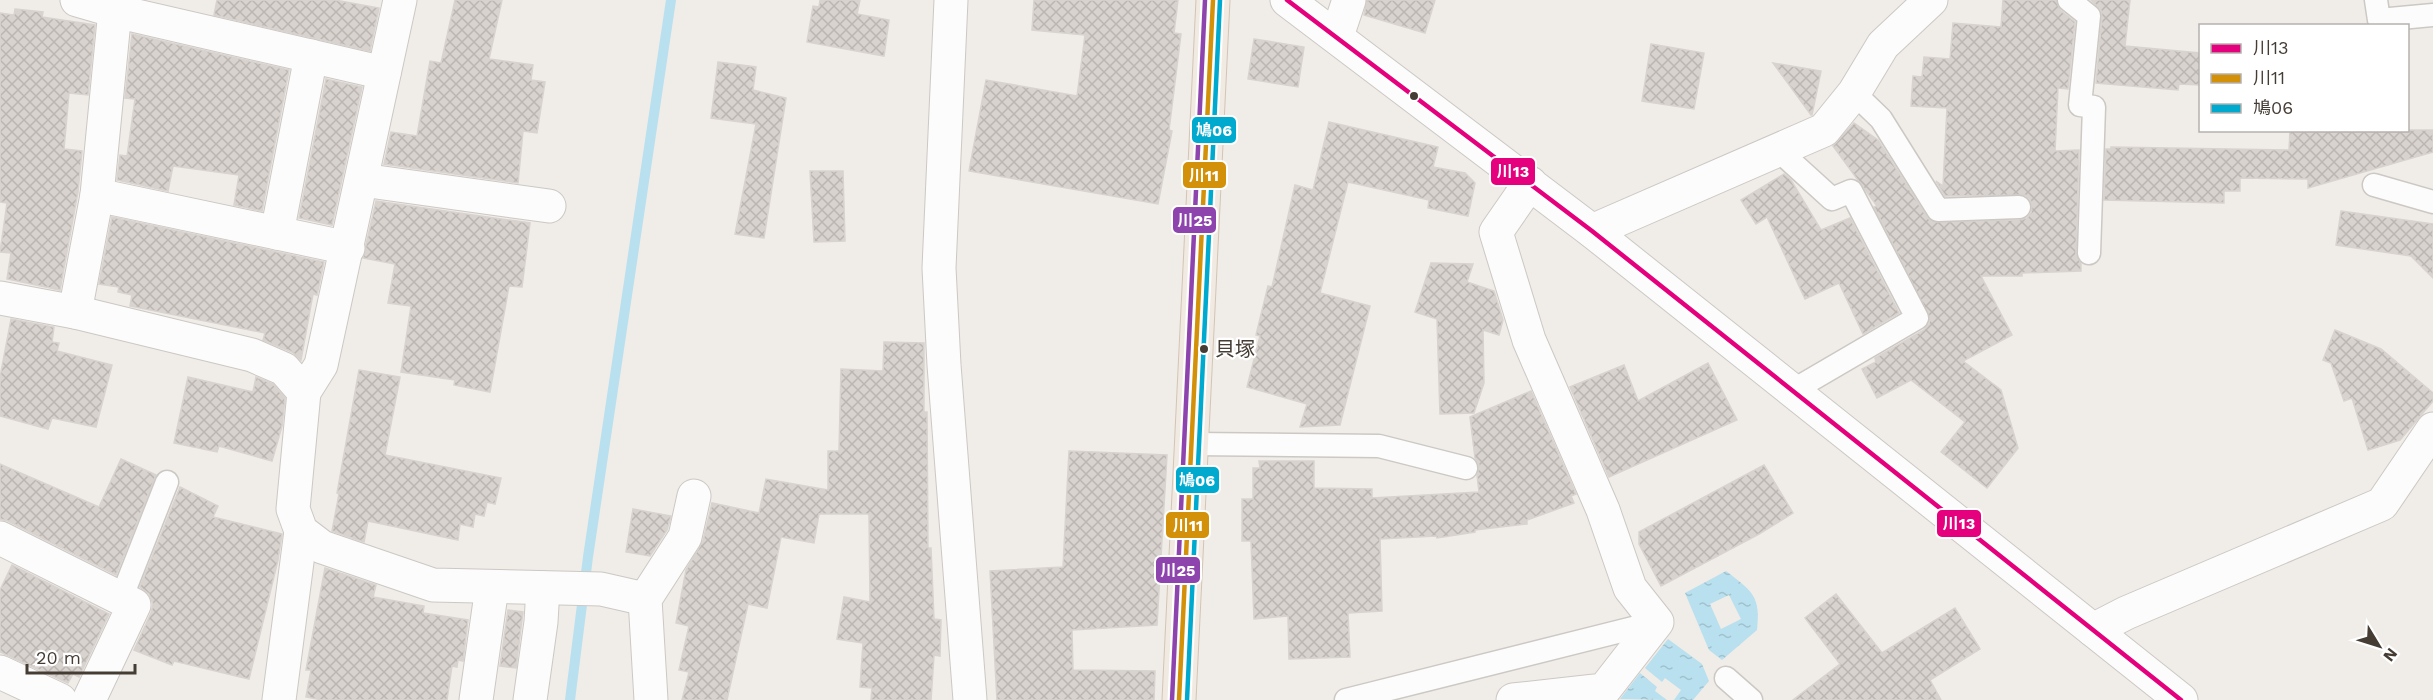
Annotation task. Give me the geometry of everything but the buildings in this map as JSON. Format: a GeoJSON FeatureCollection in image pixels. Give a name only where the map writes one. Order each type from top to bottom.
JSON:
{"type":"FeatureCollection","features":[{"type":"Feature","properties":{"kind":"main road"},"geometry":{"type":"LineString","coordinates":[[1179,700],[1213,0]]}},
{"type":"Feature","properties":{"kind":"street"},"geometry":{"type":"LineString","coordinates":[[77,0],[115,6],[384,73]]}},
{"type":"Feature","properties":{"kind":"street"},"geometry":{"type":"LineString","coordinates":[[279,700],[301,531],[293,509],[304,392],[321,365],[400,0]]}},
{"type":"Feature","properties":{"kind":"street"},"geometry":{"type":"LineString","coordinates":[[951,0],[939,268],[944,365],[970,700]]}},
{"type":"Feature","properties":{"kind":"street"},"geometry":{"type":"LineString","coordinates":[[1287,0],[1592,231],[2181,700]]}},
{"type":"Feature","properties":{"kind":"street"},"geometry":{"type":"LineString","coordinates":[[1337,36],[1349,0]]}},
{"type":"Feature","properties":{"kind":"street"},"geometry":{"type":"LineString","coordinates":[[1592,231],[1824,130],[1854,93],[1883,45],[1896,0]]}},
{"type":"Feature","properties":{"kind":"street"},"geometry":{"type":"LineString","coordinates":[[1883,45],[1931,0]]}},
{"type":"Feature","properties":{"kind":"street"},"geometry":{"type":"LineString","coordinates":[[75,312],[98,195],[115,6]]}},
{"type":"Feature","properties":{"kind":"street"},"geometry":{"type":"LineString","coordinates":[[277,233],[311,56]]}},
{"type":"Feature","properties":{"kind":"street"},"geometry":{"type":"LineString","coordinates":[[362,180],[549,206]]}},
{"type":"Feature","properties":{"kind":"street"},"geometry":{"type":"LineString","coordinates":[[1514,700],[1607,695],[1657,622],[1630,588],[1603,510],[1528,340],[1496,232],[1530,183]]}},
{"type":"Feature","properties":{"kind":"street"},"geometry":{"type":"LineString","coordinates":[[98,195],[348,248]]}},
{"type":"Feature","properties":{"kind":"street"},"geometry":{"type":"LineString","coordinates":[[0,298],[75,312],[252,354],[284,369],[304,392]]}},
{"type":"Feature","properties":{"kind":"street"},"geometry":{"type":"LineString","coordinates":[[2093,630],[2126,613],[2382,504],[2433,429]]}},
{"type":"Feature","properties":{"kind":"street"},"geometry":{"type":"LineString","coordinates":[[651,700],[645,599],[685,537],[694,496]]}},
{"type":"Feature","properties":{"kind":"street"},"geometry":{"type":"LineString","coordinates":[[301,531],[322,547],[433,585],[572,588],[645,599]]}},
{"type":"Feature","properties":{"kind":"street"},"geometry":{"type":"LineString","coordinates":[[0,538],[134,605],[89,700]]}},
{"type":"Feature","properties":{"kind":"street"},"geometry":{"type":"LineString","coordinates":[[476,700],[492,587]]}},
{"type":"Feature","properties":{"kind":"street"},"geometry":{"type":"LineString","coordinates":[[530,700],[541,622],[572,588]]}},
{"type":"Feature","properties":{"kind":"street"},"geometry":{"type":"LineString","coordinates":[[0,672],[60,700]]}},
{"type":"Feature","properties":{"kind":"lane"},"geometry":{"type":"LineString","coordinates":[[2069,0],[2089,16],[2080,105],[2094,107],[2088,253]]}},
{"type":"Feature","properties":{"kind":"lane"},"geometry":{"type":"LineString","coordinates":[[2376,0],[2379,20],[2433,15]]}},
{"type":"Feature","properties":{"kind":"lane"},"geometry":{"type":"LineString","coordinates":[[1854,93],[1881,119],[1938,210],[2019,207]]}},
{"type":"Feature","properties":{"kind":"lane"},"geometry":{"type":"LineString","coordinates":[[1778,150],[1832,199],[1851,191],[1917,318],[1792,391]]}},
{"type":"Feature","properties":{"kind":"lane"},"geometry":{"type":"LineString","coordinates":[[2374,185],[2433,202]]}},
{"type":"Feature","properties":{"kind":"lane"},"geometry":{"type":"LineString","coordinates":[[1193,444],[1380,446],[1466,468]]}},
{"type":"Feature","properties":{"kind":"lane"},"geometry":{"type":"LineString","coordinates":[[121,599],[167,482]]}},
{"type":"Feature","properties":{"kind":"lane"},"geometry":{"type":"LineString","coordinates":[[1346,700],[1657,622]]}},
{"type":"Feature","properties":{"kind":"lane"},"geometry":{"type":"LineString","coordinates":[[1726,678],[1751,700]]}},
{"type":"Feature","properties":{"kind":"water"},"geometry":{"type":"Polygon","coordinates":[[[1726,571],[1753,595],[1757,609],[1757,630],[1722,660],[1709,650],[1685,593],[1726,571]],[[1729,595],[1710,604],[1721,629],[1741,619],[1729,595]]]}},
{"type":"Feature","properties":{"kind":"water"},"geometry":{"type":"Polygon","coordinates":[[[1668,639],[1702,664],[1709,681],[1693,700],[1674,700],[1681,690],[1665,678],[1662,682],[1645,668],[1668,639]]]}},
{"type":"Feature","properties":{"kind":"water"},"geometry":{"type":"Polygon","coordinates":[[[1640,673],[1657,687],[1655,691],[1667,700],[1620,699],[1640,673]]]}},
{"type":"Feature","properties":{"kind":"waterway"},"geometry":{"type":"LineString","coordinates":[[570,700],[588,557],[671,0]]}},
{"type":"Feature","properties":{"kind":"transit line","name":"川25"},"geometry":{"type":"LineString","coordinates":[[1172,700],[1205,0]]}},
{"type":"Feature","properties":{"kind":"transit line","name":"川11"},"geometry":{"type":"LineString","coordinates":[[1179,700],[1213,0]]}},
{"type":"Feature","properties":{"kind":"transit line","name":"鳩06"},"geometry":{"type":"LineString","coordinates":[[1187,700],[1220,0]]}},
{"type":"Feature","properties":{"kind":"transit line","name":"川13"},"geometry":{"type":"LineString","coordinates":[[1287,0],[1592,231],[2181,700]]}},
{"type":"Feature","properties":{"kind":"place","name":"貝塚"},"geometry":{"type":"Point","coordinates":[1204,349]}}]}
